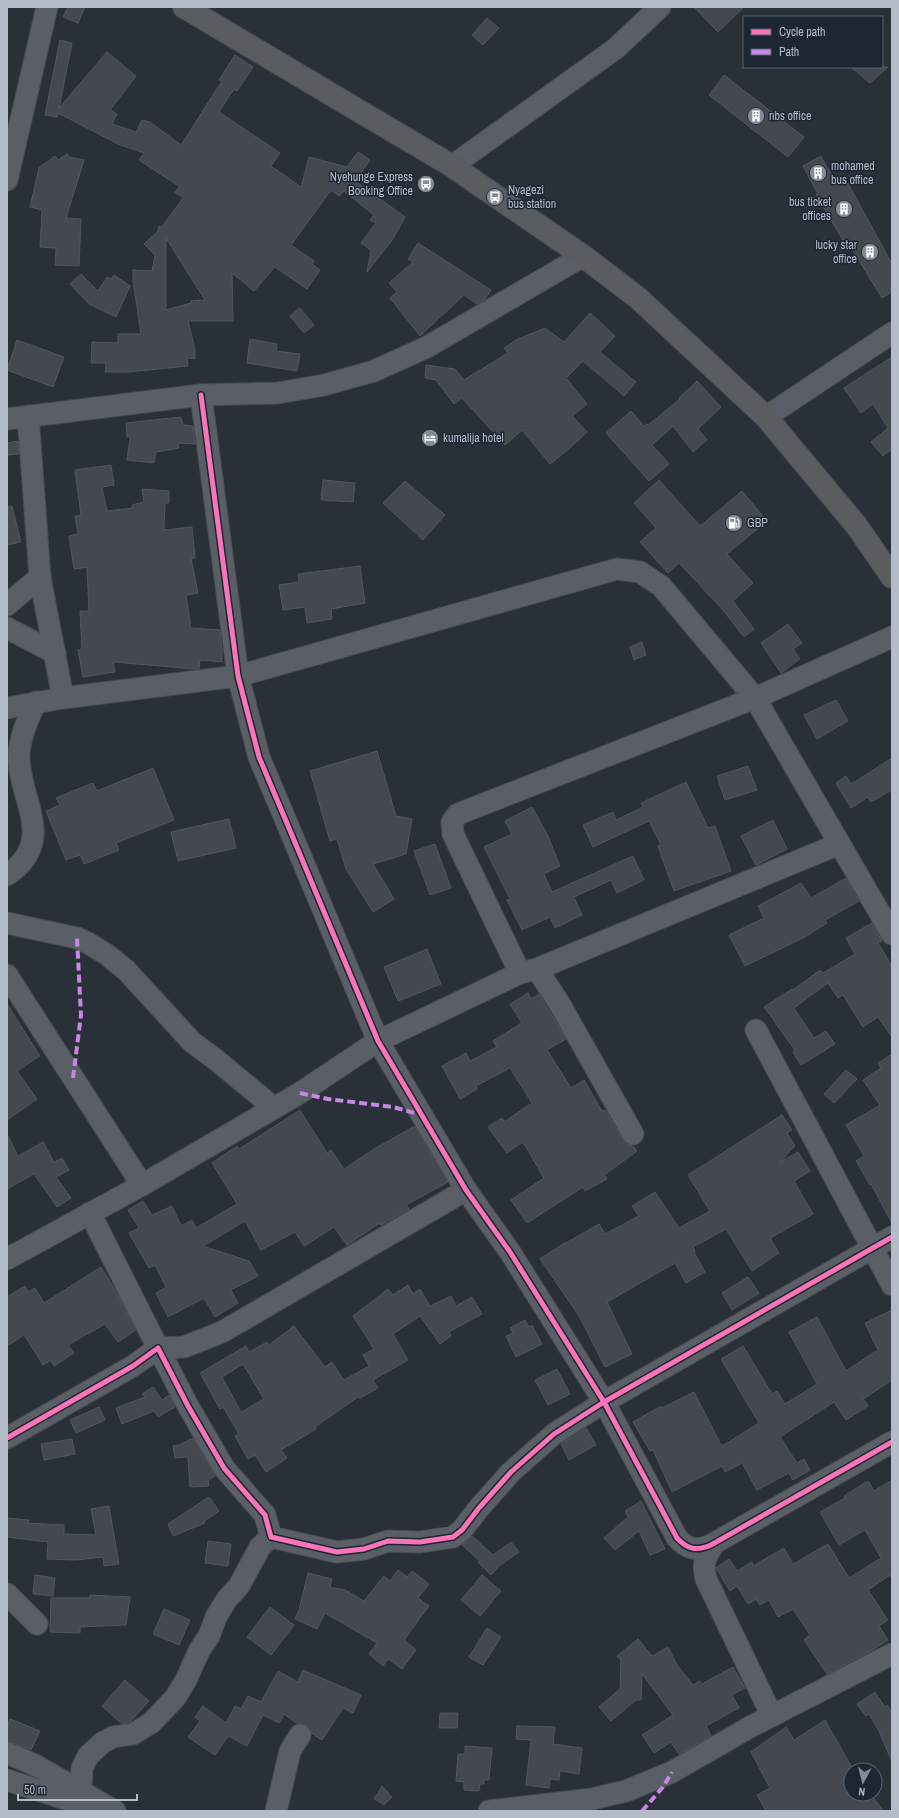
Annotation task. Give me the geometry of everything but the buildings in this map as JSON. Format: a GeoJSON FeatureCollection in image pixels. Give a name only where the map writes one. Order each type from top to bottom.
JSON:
{"type":"FeatureCollection","features":[{"type":"Feature","properties":{"kind":"highway"},"geometry":{"type":"LineString","coordinates":[[184,7],[452,166],[582,256],[638,298],[766,417],[856,525],[892,577]]}},
{"type":"Feature","properties":{"kind":"street"},"geometry":{"type":"LineString","coordinates":[[7,180],[47,7]]}},
{"type":"Feature","properties":{"kind":"street"},"geometry":{"type":"LineString","coordinates":[[452,166],[615,49],[660,7]]}},
{"type":"Feature","properties":{"kind":"street"},"geometry":{"type":"LineString","coordinates":[[7,419],[202,395],[278,392],[324,385],[374,371],[427,347],[582,256]]}},
{"type":"Feature","properties":{"kind":"street"},"geometry":{"type":"LineString","coordinates":[[766,417],[892,333]]}},
{"type":"Feature","properties":{"kind":"street"},"geometry":{"type":"LineString","coordinates":[[202,395],[238,676],[260,757],[378,1041],[466,1190],[510,1252],[604,1402],[677,1538],[685,1546],[695,1550],[714,1544],[892,1442]]}},
{"type":"Feature","properties":{"kind":"street"},"geometry":{"type":"LineString","coordinates":[[28,416],[40,577],[63,698]]}},
{"type":"Feature","properties":{"kind":"street"},"geometry":{"type":"LineString","coordinates":[[7,708],[63,698],[238,676],[617,569],[640,572],[661,586],[755,698],[892,934]]}},
{"type":"Feature","properties":{"kind":"street"},"geometry":{"type":"LineString","coordinates":[[7,605],[40,577]]}},
{"type":"Feature","properties":{"kind":"street"},"geometry":{"type":"LineString","coordinates":[[7,628],[55,653]]}},
{"type":"Feature","properties":{"kind":"street"},"geometry":{"type":"LineString","coordinates":[[633,1134],[560,1003],[528,971],[453,834],[452,822],[458,814],[755,698],[892,637]]}},
{"type":"Feature","properties":{"kind":"street"},"geometry":{"type":"LineString","coordinates":[[7,874],[16,869],[32,843],[32,817],[19,755],[26,721],[36,702]]}},
{"type":"Feature","properties":{"kind":"street"},"geometry":{"type":"LineString","coordinates":[[7,1259],[142,1185],[273,1107],[300,1093],[378,1041],[528,971],[839,844]]}},
{"type":"Feature","properties":{"kind":"street"},"geometry":{"type":"LineString","coordinates":[[7,923],[77,938],[106,954],[126,970],[192,1042],[216,1059],[273,1107]]}},
{"type":"Feature","properties":{"kind":"street"},"geometry":{"type":"LineString","coordinates":[[7,975],[142,1185]]}},
{"type":"Feature","properties":{"kind":"street"},"geometry":{"type":"LineString","coordinates":[[756,1030],[892,1286]]}},
{"type":"Feature","properties":{"kind":"street"},"geometry":{"type":"LineString","coordinates":[[7,1438],[133,1366],[158,1348],[184,1347],[222,1332],[466,1190]]}},
{"type":"Feature","properties":{"kind":"street"},"geometry":{"type":"LineString","coordinates":[[90,1213],[188,1406],[224,1468],[265,1515],[271,1537]]}},
{"type":"Feature","properties":{"kind":"street"},"geometry":{"type":"LineString","coordinates":[[271,1537],[337,1552],[364,1549],[388,1541],[420,1542],[453,1537],[462,1530],[478,1508],[511,1472],[544,1441],[604,1402],[892,1237]]}},
{"type":"Feature","properties":{"kind":"street"},"geometry":{"type":"LineString","coordinates":[[81,1792],[82,1768],[88,1756],[102,1743],[113,1737],[133,1734],[151,1723],[175,1698],[186,1680],[199,1651],[209,1636],[216,1617],[227,1599],[239,1586],[260,1547],[271,1537]]}},
{"type":"Feature","properties":{"kind":"street"},"geometry":{"type":"LineString","coordinates":[[714,1544],[705,1558],[703,1566],[706,1579],[772,1716]]}},
{"type":"Feature","properties":{"kind":"street"},"geometry":{"type":"LineString","coordinates":[[7,1594],[37,1624]]}},
{"type":"Feature","properties":{"kind":"street"},"geometry":{"type":"LineString","coordinates":[[489,1811],[592,1799],[626,1791],[672,1772],[772,1716],[892,1654]]}},
{"type":"Feature","properties":{"kind":"street"},"geometry":{"type":"LineString","coordinates":[[276,1811],[290,1751],[300,1735]]}},
{"type":"Feature","properties":{"kind":"street"},"geometry":{"type":"LineString","coordinates":[[7,1753],[35,1765],[115,1811]]}},
{"type":"Feature","properties":{"kind":"street"},"geometry":{"type":"LineString","coordinates":[[7,1780],[102,1811]]}},
{"type":"Feature","properties":{"kind":"marked path"},"geometry":{"type":"LineString","coordinates":[[73,1078],[81,1015],[77,938]]}},
{"type":"Feature","properties":{"kind":"marked path"},"geometry":{"type":"LineString","coordinates":[[300,1093],[328,1099],[393,1107],[422,1115]]}},
{"type":"Feature","properties":{"kind":"marked path"},"geometry":{"type":"LineString","coordinates":[[642,1811],[663,1787],[672,1772]]}},
{"type":"Feature","properties":{"kind":"cycle path"},"geometry":{"type":"LineString","coordinates":[[201,395],[238,676],[259,757],[378,1041],[466,1190],[510,1252],[604,1402],[677,1538],[685,1545],[697,1549],[711,1545],[892,1442]]}},
{"type":"Feature","properties":{"kind":"cycle path"},"geometry":{"type":"LineString","coordinates":[[7,1438],[133,1366],[158,1348],[188,1406],[224,1468],[265,1515],[271,1537],[337,1552],[364,1549],[388,1541],[420,1542],[453,1537],[462,1530],[479,1508],[511,1472],[554,1434],[604,1402],[892,1237]]}},
{"type":"Feature","properties":{"kind":"place","name":"nbs office"},"geometry":{"type":"Point","coordinates":[756,116]}},
{"type":"Feature","properties":{"kind":"place","name":"mohamed bus office"},"geometry":{"type":"Point","coordinates":[818,173]}},
{"type":"Feature","properties":{"kind":"place","name":"Nyehunge Express Booking Office"},"geometry":{"type":"Point","coordinates":[426,184]}},
{"type":"Feature","properties":{"kind":"place","name":"Nyagezi bus station"},"geometry":{"type":"Point","coordinates":[495,197]}},
{"type":"Feature","properties":{"kind":"place","name":"bus ticket offices"},"geometry":{"type":"Point","coordinates":[844,209]}},
{"type":"Feature","properties":{"kind":"place","name":"lucky star office"},"geometry":{"type":"Point","coordinates":[870,252]}},
{"type":"Feature","properties":{"kind":"place","name":"kumalija hotel"},"geometry":{"type":"Point","coordinates":[430,438]}},
{"type":"Feature","properties":{"kind":"place","name":"GBP"},"geometry":{"type":"Point","coordinates":[734,523]}}]}
